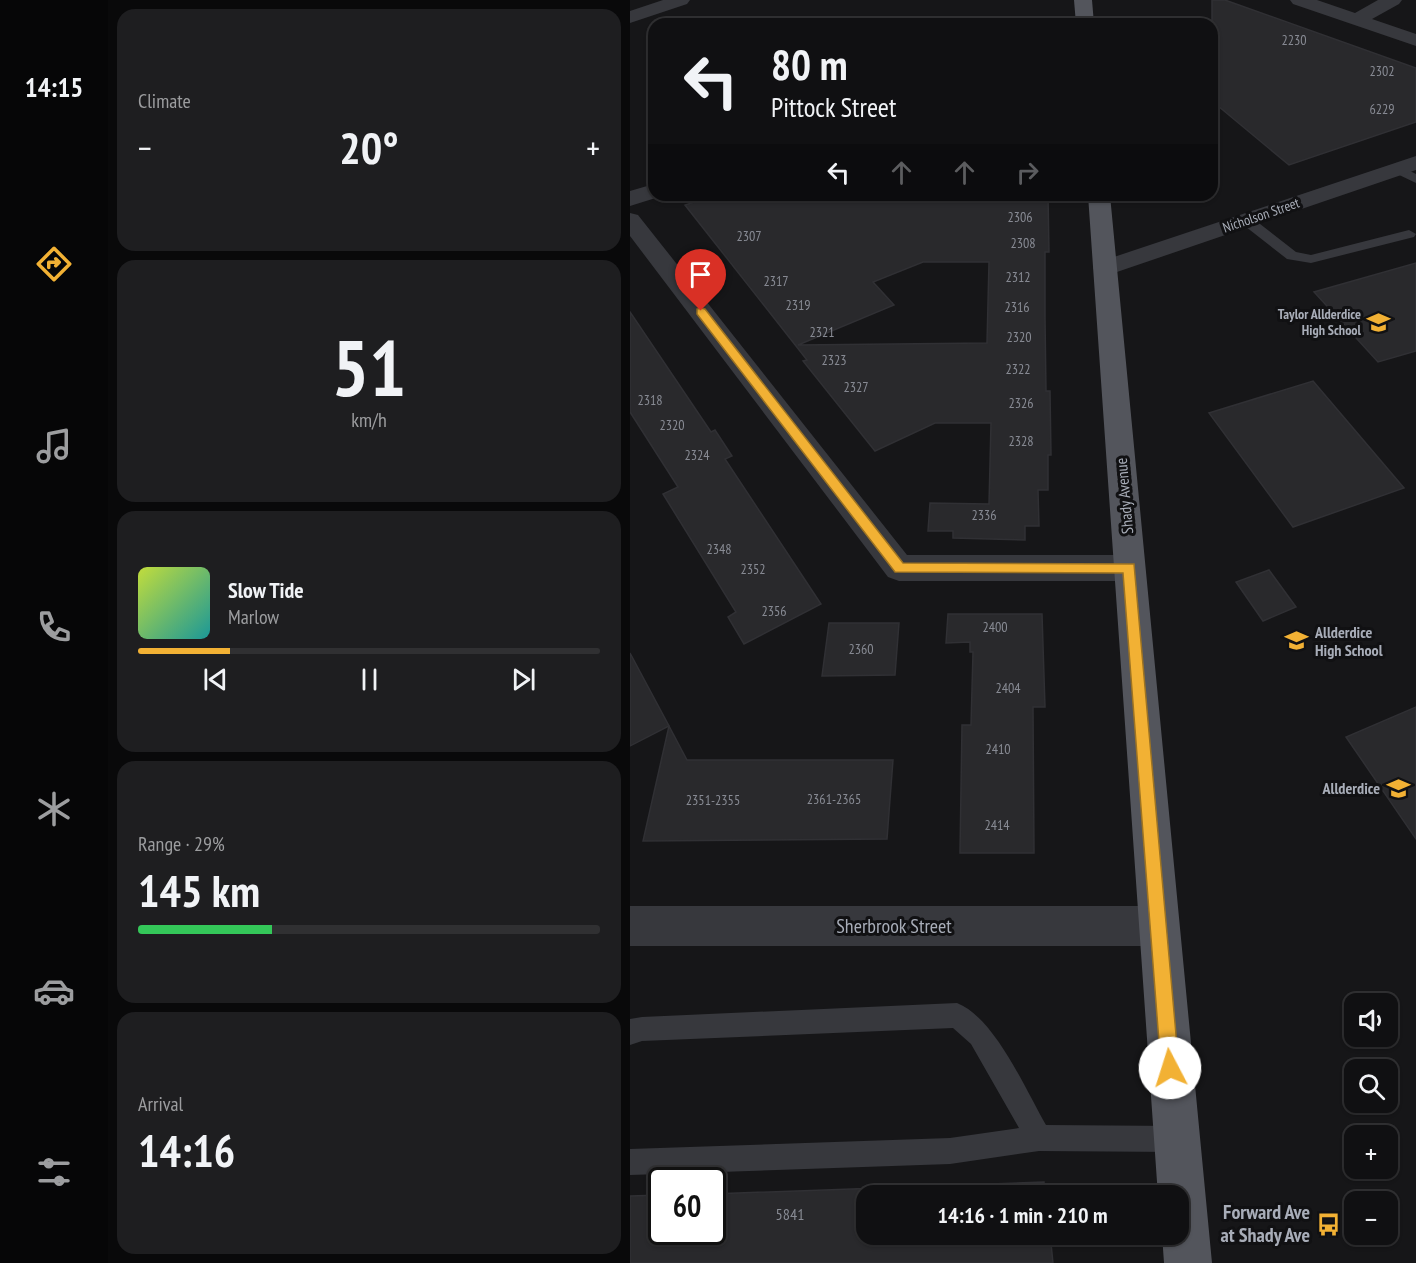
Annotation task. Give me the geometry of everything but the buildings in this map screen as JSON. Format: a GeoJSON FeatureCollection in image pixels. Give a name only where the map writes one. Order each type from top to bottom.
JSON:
{"type":"FeatureCollection","features":[{"type":"Feature","properties":{"kind":"main road"},"geometry":{"type":"LineString","coordinates":[[1083,0],[1084,18]]}},
{"type":"Feature","properties":{"kind":"main road","name":"Shady Avenue"},"geometry":{"type":"LineString","coordinates":[[1099,201],[1188,1263]]}},
{"type":"Feature","properties":{"kind":"street"},"geometry":{"type":"LineString","coordinates":[[630,17],[681,0]]}},
{"type":"Feature","properties":{"kind":"street"},"geometry":{"type":"LineString","coordinates":[[1299,0],[1416,40]]}},
{"type":"Feature","properties":{"kind":"street"},"geometry":{"type":"LineString","coordinates":[[1358,20],[1370,11],[1393,0]]}},
{"type":"Feature","properties":{"kind":"street","name":"Nicholson Street"},"geometry":{"type":"LineString","coordinates":[[1105,268],[1246,220],[1410,170]]}},
{"type":"Feature","properties":{"kind":"street"},"geometry":{"type":"LineString","coordinates":[[630,199],[648,193]]}},
{"type":"Feature","properties":{"kind":"street"},"geometry":{"type":"LineString","coordinates":[[630,220],[899,568],[1130,568]]}},
{"type":"Feature","properties":{"kind":"street","name":"Sherbrook Street"},"geometry":{"type":"LineString","coordinates":[[630,926],[1159,926]]}},
{"type":"Feature","properties":{"kind":"lane"},"geometry":{"type":"LineString","coordinates":[[1246,220],[1292,256],[1311,259],[1408,234]]}},
{"type":"Feature","properties":{"kind":"lane"},"geometry":{"type":"LineString","coordinates":[[630,1032],[642,1029],[957,1015],[980,1035],[1040,1138]]}},
{"type":"Feature","properties":{"kind":"lane"},"geometry":{"type":"LineString","coordinates":[[630,1162],[950,1151],[1040,1138],[1176,1139]]}},
{"type":"Feature","properties":{"kind":"place","name":"Taylor Allderdice High School"},"geometry":{"type":"Point","coordinates":[1379,322]}},
{"type":"Feature","properties":{"kind":"place","name":"Allderdice High School"},"geometry":{"type":"Point","coordinates":[1297,641]}},
{"type":"Feature","properties":{"kind":"place","name":"Allderdice"},"geometry":{"type":"Point","coordinates":[1398,788]}},
{"type":"Feature","properties":{"kind":"place","name":"Forward Ave at Shady Ave"},"geometry":{"type":"Point","coordinates":[1328,1224]}},
{"type":"Feature","properties":{"kind":"route"},"geometry":{"type":"LineString","coordinates":[[701,311],[899,568],[1130,568],[1170,1068]]}}]}
